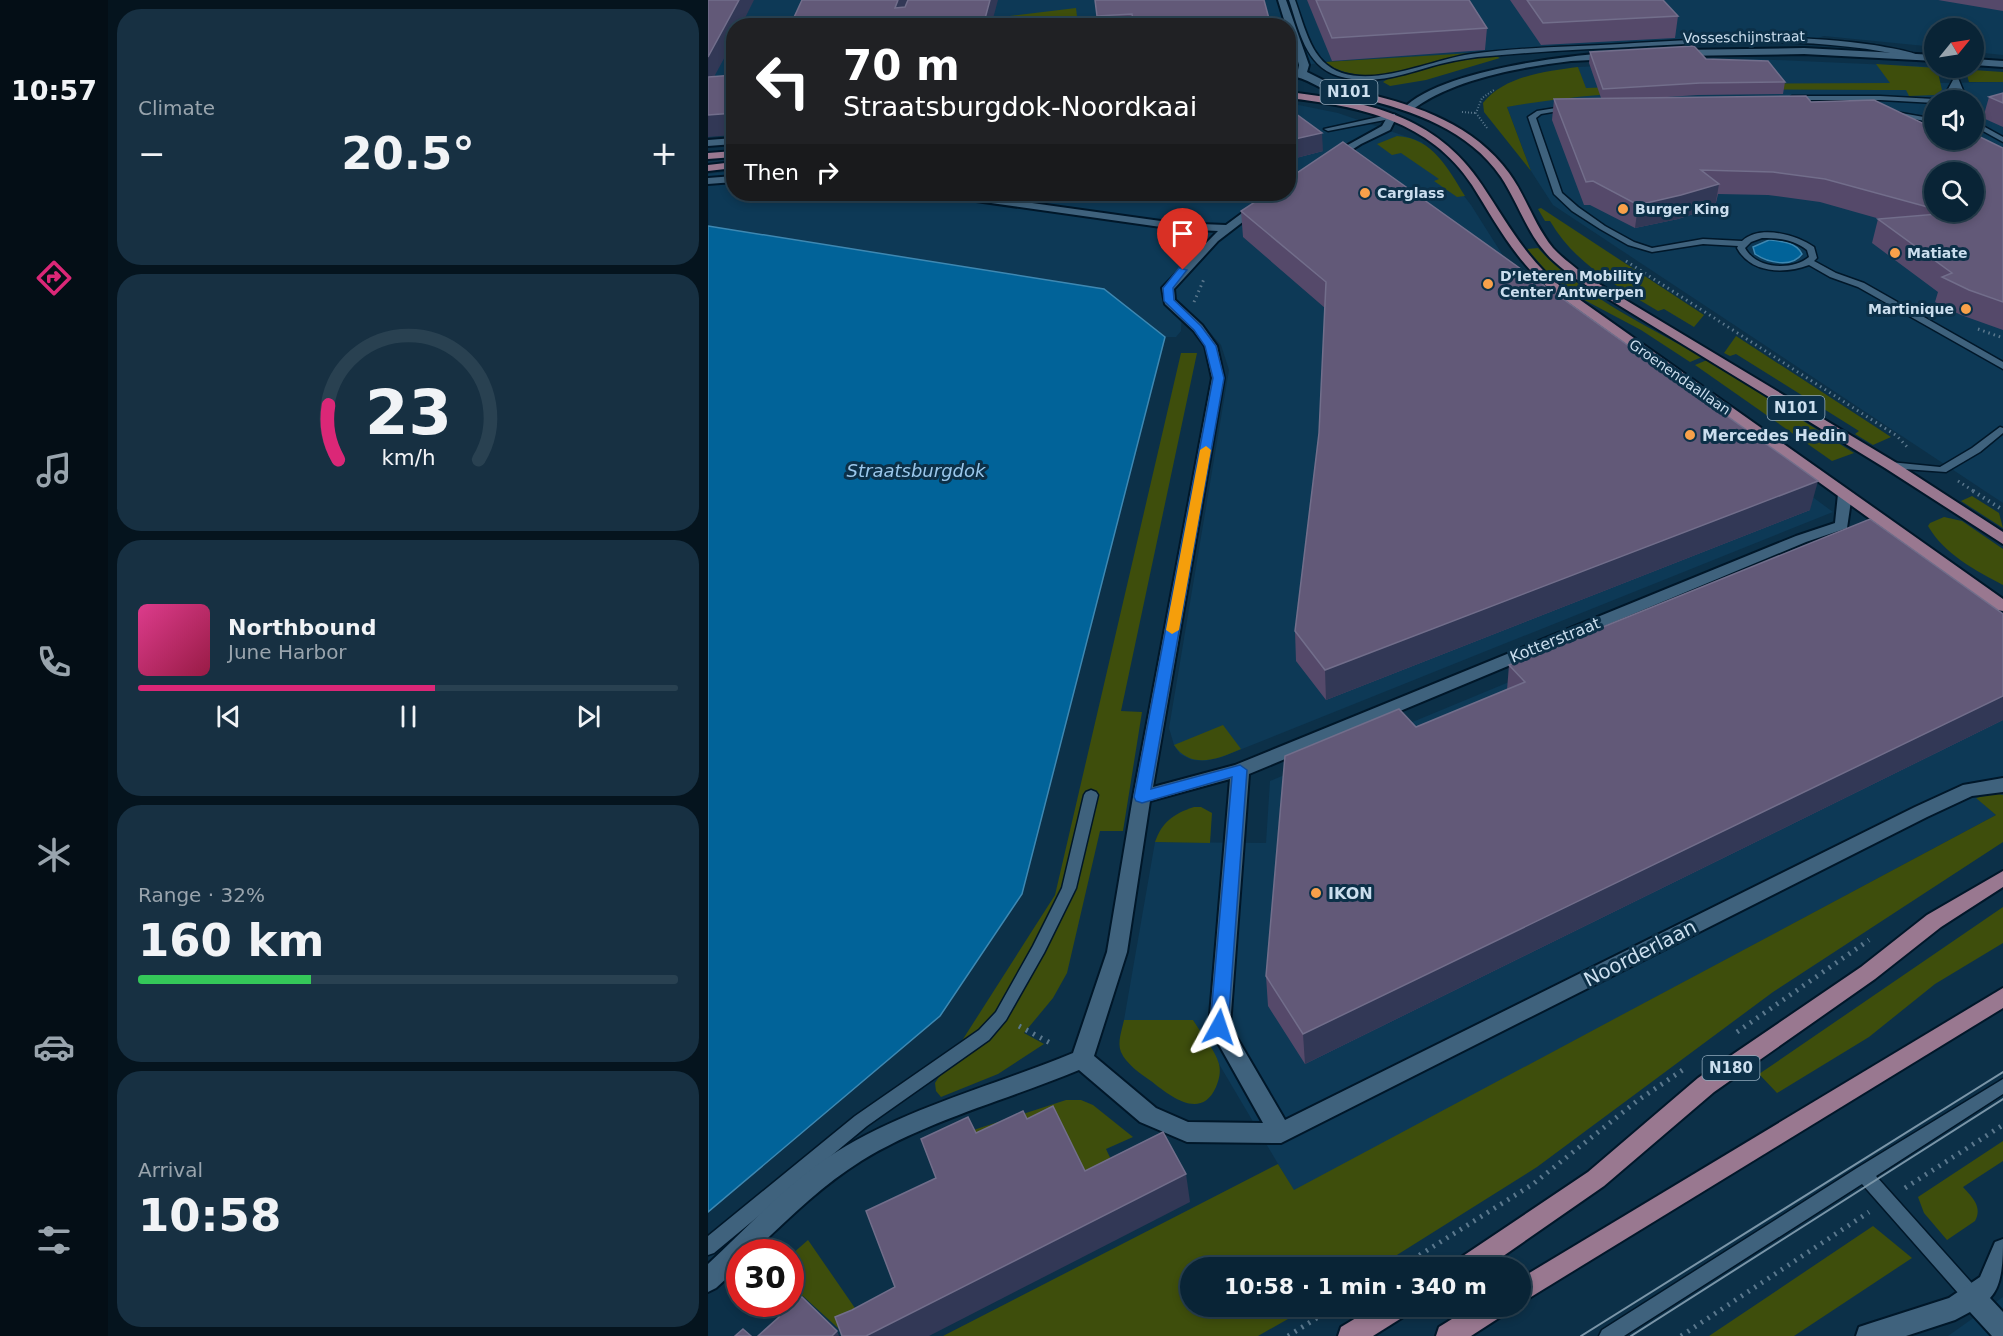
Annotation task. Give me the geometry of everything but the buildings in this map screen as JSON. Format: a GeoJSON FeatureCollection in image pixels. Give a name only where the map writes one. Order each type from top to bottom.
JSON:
{"type":"FeatureCollection","features":[{"type":"Feature","properties":{"kind":"main road","name":"N101"},"geometry":{"type":"LineString","coordinates":[[1296,86],[1336,90],[1408,109]]}},
{"type":"Feature","properties":{"kind":"main road","name":"N101"},"geometry":{"type":"LineString","coordinates":[[1296,96],[1350,103],[1392,116]]}},
{"type":"Feature","properties":{"kind":"main road","name":"Groenendaallaan"},"geometry":{"type":"LineString","coordinates":[[1408,109],[1456,130],[1492,158],[1504,173],[1547,247],[1580,277],[1890,465],[2003,539]]}},
{"type":"Feature","properties":{"kind":"main road","name":"Groenendaallaan"},"geometry":{"type":"LineString","coordinates":[[1392,116],[1435,140],[1458,159],[1517,250],[1543,279],[1579,307],[2003,606]]}},
{"type":"Feature","properties":{"kind":"main road"},"geometry":{"type":"LineString","coordinates":[[708,156],[726,155]]}},
{"type":"Feature","properties":{"kind":"main road"},"geometry":{"type":"LineString","coordinates":[[708,168],[726,166]]}},
{"type":"Feature","properties":{"kind":"main road","name":"N180"},"geometry":{"type":"LineString","coordinates":[[1481,1257],[1596,1179],[1706,1085],[1868,973],[1934,921],[2003,878]]}},
{"type":"Feature","properties":{"kind":"main road"},"geometry":{"type":"LineString","coordinates":[[1531,1285],[2003,997]]}},
{"type":"Feature","properties":{"kind":"main road"},"geometry":{"type":"LineString","coordinates":[[1350,1336],[1381,1317]]}},
{"type":"Feature","properties":{"kind":"main road"},"geometry":{"type":"LineString","coordinates":[[1448,1336],[1478,1317]]}},
{"type":"Feature","properties":{"kind":"street"},"geometry":{"type":"LineString","coordinates":[[1282,0],[1288,18]]}},
{"type":"Feature","properties":{"kind":"street"},"geometry":{"type":"LineString","coordinates":[[1296,41],[1304,65],[1302,74]]}},
{"type":"Feature","properties":{"kind":"street","name":"Vosseschijnstraat"},"geometry":{"type":"LineString","coordinates":[[1318,166],[1357,142],[1386,128],[1392,116],[1408,109],[1436,103],[1483,75],[1519,65],[1551,60],[1699,52],[1804,51],[1924,57]]}},
{"type":"Feature","properties":{"kind":"street"},"geometry":{"type":"LineString","coordinates":[[1984,63],[2003,64]]}},
{"type":"Feature","properties":{"kind":"street"},"geometry":{"type":"LineString","coordinates":[[1296,74],[1302,74],[1336,90]]}},
{"type":"Feature","properties":{"kind":"street"},"geometry":{"type":"LineString","coordinates":[[708,143],[726,142]]}},
{"type":"Feature","properties":{"kind":"street"},"geometry":{"type":"LineString","coordinates":[[708,181],[726,180]]}},
{"type":"Feature","properties":{"kind":"street"},"geometry":{"type":"LineString","coordinates":[[998,201],[1175,226],[1226,228]]}},
{"type":"Feature","properties":{"kind":"street"},"geometry":{"type":"LineString","coordinates":[[708,1280],[806,1189],[852,1155],[908,1127],[1082,1059],[1117,952],[1142,797],[1218,378],[1211,346],[1197,328],[1169,301],[1168,288],[1192,260],[1226,228],[1264,201]]}},
{"type":"Feature","properties":{"kind":"street","name":"Kotterstraat"},"geometry":{"type":"LineString","coordinates":[[1142,797],[1240,770],[1801,539],[1842,525],[1845,494]]}},
{"type":"Feature","properties":{"kind":"street"},"geometry":{"type":"LineString","coordinates":[[1240,770],[1219,1027],[1281,1134]]}},
{"type":"Feature","properties":{"kind":"street","name":"Noorderlaan"},"geometry":{"type":"LineString","coordinates":[[1281,1134],[1921,812],[1969,790],[2003,785]]}},
{"type":"Feature","properties":{"kind":"street"},"geometry":{"type":"LineString","coordinates":[[1082,1059],[1148,1115],[1188,1132],[1281,1134]]}},
{"type":"Feature","properties":{"kind":"street"},"geometry":{"type":"LineString","coordinates":[[1868,1336],[1955,1308],[1988,1285],[2003,1250]]}},
{"type":"Feature","properties":{"kind":"street"},"geometry":{"type":"LineString","coordinates":[[1972,1296],[2003,1330]]}},
{"type":"Feature","properties":{"kind":"lane"},"geometry":{"type":"LineString","coordinates":[[1292,0],[1315,60],[1326,69],[1345,76],[1367,78],[1398,75],[1464,57],[1761,40],[1828,42],[1883,47],[1919,57]]}},
{"type":"Feature","properties":{"kind":"lane"},"geometry":{"type":"LineString","coordinates":[[1956,80],[1960,90]]}},
{"type":"Feature","properties":{"kind":"lane"},"geometry":{"type":"LineString","coordinates":[[1951,90],[1956,80]]}},
{"type":"Feature","properties":{"kind":"lane"},"geometry":{"type":"LineString","coordinates":[[1789,98],[1924,100]]}},
{"type":"Feature","properties":{"kind":"lane"},"geometry":{"type":"LineString","coordinates":[[1576,110],[1539,112],[1532,117],[1558,194],[1574,209],[1634,246],[1654,250],[1700,241],[1743,244],[1762,236],[1790,238],[1811,249],[1810,262]]}},
{"type":"Feature","properties":{"kind":"lane"},"geometry":{"type":"LineString","coordinates":[[1886,113],[1924,119]]}},
{"type":"Feature","properties":{"kind":"lane"},"geometry":{"type":"LineString","coordinates":[[1328,129],[1392,116]]}},
{"type":"Feature","properties":{"kind":"lane"},"geometry":{"type":"LineString","coordinates":[[1984,129],[2003,140]]}},
{"type":"Feature","properties":{"kind":"lane"},"geometry":{"type":"LineString","coordinates":[[1743,244],[1742,252],[1745,256],[1767,266],[1787,268],[1810,262],[1833,275],[1861,285],[2003,366]]}},
{"type":"Feature","properties":{"kind":"lane"},"geometry":{"type":"LineString","coordinates":[[1890,465],[1942,470],[1976,450],[2000,430]]}},
{"type":"Feature","properties":{"kind":"lane"},"geometry":{"type":"LineString","coordinates":[[708,1247],[861,1121],[984,1035],[1001,1016],[1039,949],[1069,888],[1091,795]]}},
{"type":"Feature","properties":{"kind":"lane"},"geometry":{"type":"LineString","coordinates":[[1608,1336],[2003,1086]]}},
{"type":"Feature","properties":{"kind":"lane"},"geometry":{"type":"LineString","coordinates":[[1863,1173],[1972,1296]]}},
{"type":"Feature","properties":{"kind":"path"},"geometry":{"type":"LineString","coordinates":[[1465,113],[1476,113]]}},
{"type":"Feature","properties":{"kind":"path"},"geometry":{"type":"LineString","coordinates":[[1622,258],[1897,436],[1908,448],[2003,510]]}},
{"type":"Feature","properties":{"kind":"path"},"geometry":{"type":"LineString","coordinates":[[1001,1016],[1082,1059]]}},
{"type":"Feature","properties":{"kind":"path"},"geometry":{"type":"LineString","coordinates":[[1681,1336],[2003,1125]]}},
{"type":"Feature","properties":{"kind":"path"},"geometry":{"type":"LineString","coordinates":[[1288,1336],[1318,1317]]}},
{"type":"Feature","properties":{"kind":"shaded area"},"geometry":{"type":"Polygon","coordinates":[[[708,0],[2003,0],[2003,55],[1984,53],[1984,18],[1924,18],[1924,46],[1824,36],[1814,39],[1723,39],[1325,62],[1300,66],[1296,70],[1296,18],[726,18],[726,135],[708,137],[708,0]]]}},
{"type":"Feature","properties":{"kind":"shaded area"},"geometry":{"type":"Polygon","coordinates":[[[1754,59],[1924,67],[1924,78],[1938,78],[1939,83],[2003,82],[2003,503],[1553,205],[1531,171],[1507,107],[1585,88],[1578,67],[1754,59]]]}},
{"type":"Feature","properties":{"kind":"shaded area"},"geometry":{"type":"Polygon","coordinates":[[[1296,104],[1338,113],[1422,142],[1471,205],[1507,262],[1548,302],[1833,512],[1222,757],[1205,761],[1192,760],[1180,754],[1174,745],[1169,728],[1229,370],[1221,345],[1199,320],[1182,307],[1181,331],[1176,337],[1165,337],[1164,340],[708,267],[708,174],[726,172],[726,201],[1296,201],[1296,104]]]}},
{"type":"Feature","properties":{"kind":"shaded area"},"geometry":{"type":"Polygon","coordinates":[[[1864,535],[2003,636],[2003,795],[1994,793],[1977,798],[1996,815],[1294,1191],[1193,1020],[1124,1020],[1155,842],[1266,843],[1270,781],[1864,535]]]}},
{"type":"Feature","properties":{"kind":"shaded area"},"geometry":{"type":"Polygon","coordinates":[[[2003,1297],[2003,1336],[1948,1336],[2003,1297]]]}},
{"type":"Feature","properties":{"kind":"green space"},"geometry":{"type":"Polygon","coordinates":[[[1076,8],[1077,18],[993,18],[1076,8]]]}},
{"type":"Feature","properties":{"kind":"green space"},"geometry":{"type":"Polygon","coordinates":[[[1488,52],[1500,58],[1426,80],[1390,86],[1383,82],[1397,73],[1359,75],[1341,71],[1325,62],[1488,52]]]}},
{"type":"Feature","properties":{"kind":"green space"},"geometry":{"type":"Polygon","coordinates":[[[1876,64],[1924,67],[1924,78],[1939,78],[1942,90],[1924,90],[1924,95],[1909,96],[1906,90],[1656,91],[1556,99],[1507,107],[1531,171],[1484,112],[1483,103],[1502,87],[1527,76],[1578,67],[1586,88],[1709,84],[1890,83],[1876,64]]]}},
{"type":"Feature","properties":{"kind":"green space"},"geometry":{"type":"Polygon","coordinates":[[[1984,71],[2003,72],[2003,82],[1969,82],[1968,78],[1984,78],[1984,71]]]}},
{"type":"Feature","properties":{"kind":"green space"},"geometry":{"type":"Polygon","coordinates":[[[1397,136],[1410,138],[1430,149],[1446,166],[1465,196],[1457,197],[1434,181],[1439,179],[1401,153],[1392,155],[1377,144],[1397,136]]]}},
{"type":"Feature","properties":{"kind":"green space"},"geometry":{"type":"Polygon","coordinates":[[[1541,208],[1704,315],[1694,327],[1664,309],[1658,311],[1612,283],[1572,250],[1550,221],[1545,221],[1538,209],[1541,208]]]}},
{"type":"Feature","properties":{"kind":"green space"},"geometry":{"type":"Polygon","coordinates":[[[1538,248],[1574,281],[1594,295],[1702,357],[1690,362],[1641,330],[1575,295],[1549,274],[1527,249],[1538,248]]]}},
{"type":"Feature","properties":{"kind":"green space"},"geometry":{"type":"Polygon","coordinates":[[[1736,336],[1891,437],[1873,445],[1855,434],[1859,431],[1736,354],[1730,356],[1724,353],[1736,336]]]}},
{"type":"Feature","properties":{"kind":"green space"},"geometry":{"type":"Polygon","coordinates":[[[1181,353],[1197,353],[1121,711],[1142,712],[1123,831],[1100,831],[1067,973],[1053,998],[1024,1033],[1044,1044],[998,1074],[941,1097],[936,1091],[935,1083],[1055,895],[1181,353]]]}},
{"type":"Feature","properties":{"kind":"green space"},"geometry":{"type":"Polygon","coordinates":[[[1707,360],[1854,453],[1832,461],[1695,365],[1707,360]]]}},
{"type":"Feature","properties":{"kind":"green space"},"geometry":{"type":"Polygon","coordinates":[[[1972,496],[1999,513],[2003,528],[1961,501],[1972,496]]]}},
{"type":"Feature","properties":{"kind":"green space"},"geometry":{"type":"Polygon","coordinates":[[[1944,517],[1962,521],[2003,549],[2003,585],[1961,561],[1935,536],[1928,526],[1944,517]]]}},
{"type":"Feature","properties":{"kind":"green space"},"geometry":{"type":"Polygon","coordinates":[[[1223,725],[1241,749],[1214,759],[1197,760],[1188,758],[1174,745],[1223,725]]]}},
{"type":"Feature","properties":{"kind":"green space"},"geometry":{"type":"Polygon","coordinates":[[[1994,793],[2003,795],[2003,842],[1773,992],[1537,1167],[1394,1257],[1180,1257],[1180,1317],[1291,1317],[1258,1336],[943,1336],[1278,1164],[1294,1190],[1996,815],[1976,798],[1994,793]]]}},
{"type":"Feature","properties":{"kind":"green space"},"geometry":{"type":"Polygon","coordinates":[[[1194,807],[1201,807],[1212,813],[1210,843],[1155,842],[1161,829],[1169,820],[1194,807]]]}},
{"type":"Feature","properties":{"kind":"green space"},"geometry":{"type":"Polygon","coordinates":[[[2003,907],[2003,943],[1935,984],[1869,1037],[1777,1093],[1759,1074],[2003,907]]]}},
{"type":"Feature","properties":{"kind":"green space"},"geometry":{"type":"Polygon","coordinates":[[[1124,1020],[1193,1020],[1219,1064],[1218,1082],[1210,1097],[1202,1103],[1185,1102],[1167,1093],[1126,1061],[1120,1048],[1124,1020]]]}},
{"type":"Feature","properties":{"kind":"green space"},"geometry":{"type":"Polygon","coordinates":[[[1066,1100],[1081,1100],[1093,1105],[1133,1137],[1106,1149],[1115,1168],[1084,1184],[949,1138],[1066,1100]]]}},
{"type":"Feature","properties":{"kind":"green space"},"geometry":{"type":"Polygon","coordinates":[[[2003,1141],[2003,1161],[1963,1187],[1973,1198],[1977,1207],[1975,1221],[1947,1240],[1924,1213],[1918,1197],[2003,1141]]]}},
{"type":"Feature","properties":{"kind":"green space"},"geometry":{"type":"Polygon","coordinates":[[[1873,1226],[1912,1258],[1794,1336],[1709,1336],[1873,1226]]]}},
{"type":"Feature","properties":{"kind":"green space"},"geometry":{"type":"Polygon","coordinates":[[[808,1240],[857,1311],[839,1329],[804,1297],[804,1244],[808,1240]]]}},
{"type":"Feature","properties":{"kind":"water","name":"Straatsburgdok"},"geometry":{"type":"Polygon","coordinates":[[[708,226],[1104,289],[1165,337],[1022,894],[940,1016],[708,1212],[708,226]]]}},
{"type":"Feature","properties":{"kind":"water"},"geometry":{"type":"Polygon","coordinates":[[[1769,240],[1792,245],[1802,254],[1792,261],[1780,263],[1766,260],[1755,254],[1753,247],[1769,240]]]}},
{"type":"Feature","properties":{"kind":"tram line"},"geometry":{"type":"LineString","coordinates":[[1581,1336],[2003,1072]]}},
{"type":"Feature","properties":{"kind":"tram line"},"geometry":{"type":"LineString","coordinates":[[1631,1336],[2003,1099]]}},
{"type":"Feature","properties":{"kind":"slow traffic"},"geometry":{"type":"LineString","coordinates":[[1172,630],[1206,450]]}},
{"type":"Feature","properties":{"kind":"place","name":"Carglass"},"geometry":{"type":"Point","coordinates":[1365,193]}},
{"type":"Feature","properties":{"kind":"place","name":"Burger King"},"geometry":{"type":"Point","coordinates":[1623,209]}},
{"type":"Feature","properties":{"kind":"place","name":"Matiate"},"geometry":{"type":"Point","coordinates":[1895,253]}},
{"type":"Feature","properties":{"kind":"place","name":"D’Ieteren Mobility Center Antwerpen"},"geometry":{"type":"Point","coordinates":[1488,284]}},
{"type":"Feature","properties":{"kind":"place","name":"Martinique"},"geometry":{"type":"Point","coordinates":[1966,309]}},
{"type":"Feature","properties":{"kind":"place","name":"Mercedes Hedin"},"geometry":{"type":"Point","coordinates":[1690,435]}},
{"type":"Feature","properties":{"kind":"place","name":"IKON"},"geometry":{"type":"Point","coordinates":[1316,893]}},
{"type":"Feature","properties":{"kind":"route"},"geometry":{"type":"LineString","coordinates":[[1183,270],[1168,288],[1169,301],[1197,328],[1211,346],[1218,378],[1142,797],[1240,770],[1219,1027]]}}]}
